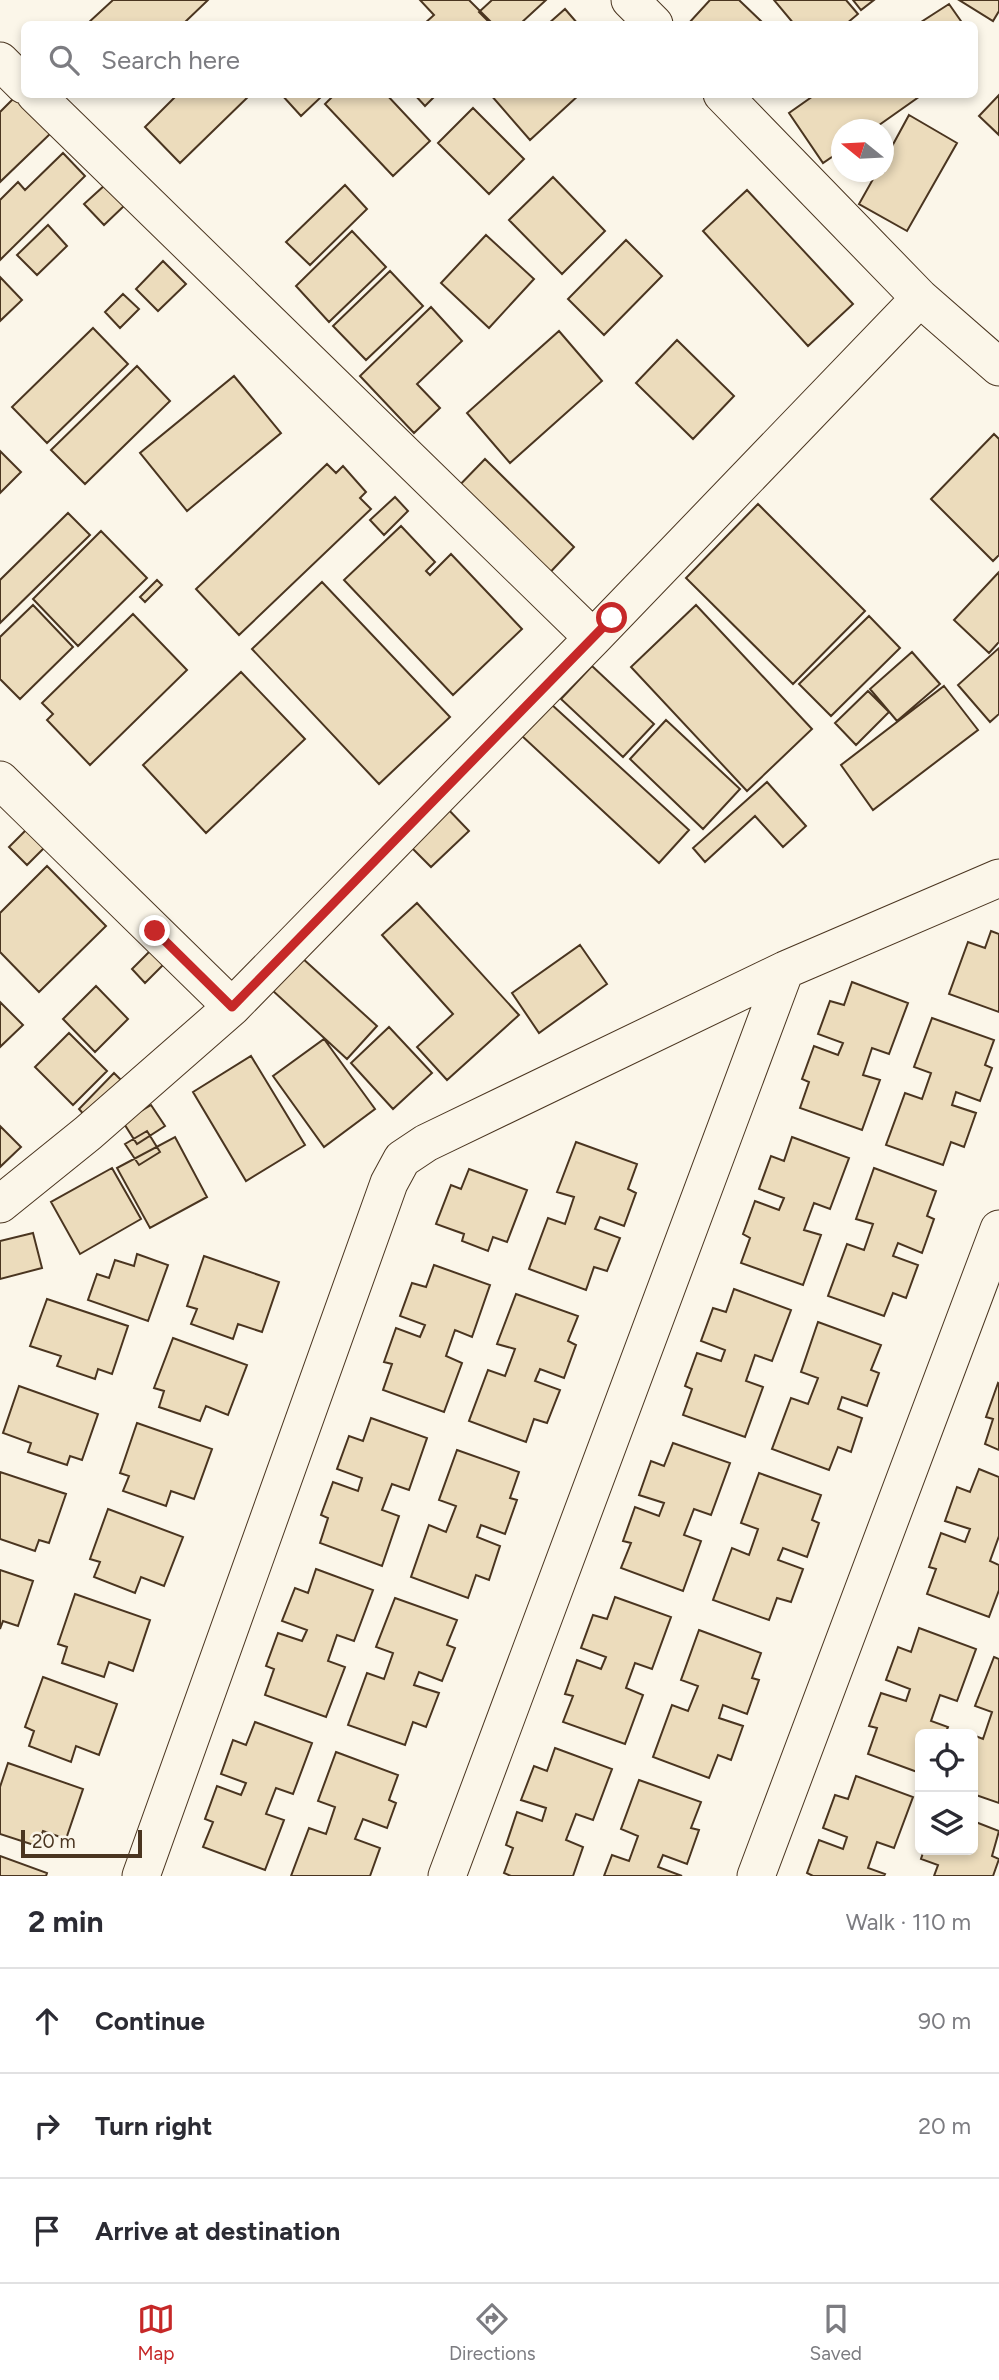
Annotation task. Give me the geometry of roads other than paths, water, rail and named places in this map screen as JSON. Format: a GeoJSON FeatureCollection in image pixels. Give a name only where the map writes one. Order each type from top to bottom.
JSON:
{"type":"FeatureCollection","features":[{"type":"Feature","properties":{"kind":"street"},"geometry":{"type":"LineString","coordinates":[[630,0],[651,21]]}},
{"type":"Feature","properties":{"kind":"street"},"geometry":{"type":"LineString","coordinates":[[0,61],[21,82]]}},
{"type":"Feature","properties":{"kind":"street"},"geometry":{"type":"LineString","coordinates":[[38,98],[593,638]]}},
{"type":"Feature","properties":{"kind":"street"},"geometry":{"type":"LineString","coordinates":[[726,98],[920,298],[999,367]]}},
{"type":"Feature","properties":{"kind":"street"},"geometry":{"type":"LineString","coordinates":[[0,1204],[88,1133],[232,1007],[593,638],[920,298]]}},
{"type":"Feature","properties":{"kind":"street"},"geometry":{"type":"LineString","coordinates":[[0,780],[232,1007]]}},
{"type":"Feature","properties":{"kind":"street"},"geometry":{"type":"LineString","coordinates":[[141,1876],[385,1196],[402,1159],[426,1143],[785,970],[999,878]]}},
{"type":"Feature","properties":{"kind":"street"},"geometry":{"type":"LineString","coordinates":[[447,1876],[785,970]]}},
{"type":"Feature","properties":{"kind":"street"},"geometry":{"type":"LineString","coordinates":[[756,1876],[999,1228]]}}]}
